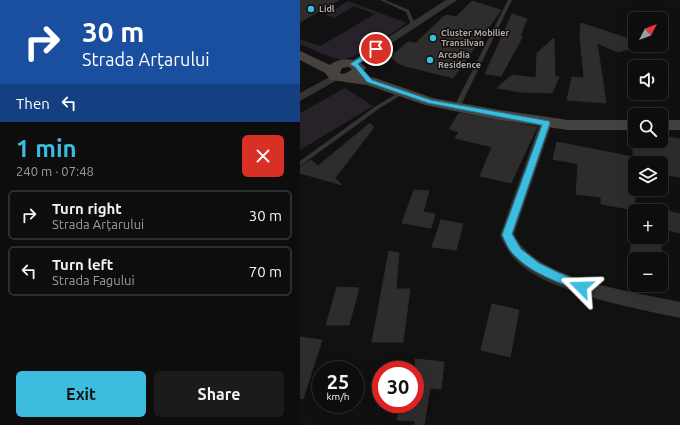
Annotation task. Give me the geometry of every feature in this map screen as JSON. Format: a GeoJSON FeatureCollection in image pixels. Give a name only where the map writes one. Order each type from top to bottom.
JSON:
{"type":"FeatureCollection","features":[{"type":"Feature","properties":{"kind":"main road"},"geometry":{"type":"LineString","coordinates":[[304,57],[345,70],[401,93],[430,102],[546,123],[568,125],[628,125]]}},
{"type":"Feature","properties":{"kind":"main road"},"geometry":{"type":"LineString","coordinates":[[668,125],[680,125]]}},
{"type":"Feature","properties":{"kind":"street"},"geometry":{"type":"LineString","coordinates":[[300,98],[452,0]]}},
{"type":"Feature","properties":{"kind":"street"},"geometry":{"type":"LineString","coordinates":[[546,123],[507,235],[518,252],[536,266],[581,287],[680,310]]}},
{"type":"Feature","properties":{"kind":"lane"},"geometry":{"type":"LineString","coordinates":[[382,0],[408,11],[413,24]]}},
{"type":"Feature","properties":{"kind":"lane"},"geometry":{"type":"LineString","coordinates":[[457,107],[510,0]]}},
{"type":"Feature","properties":{"kind":"lane"},"geometry":{"type":"LineString","coordinates":[[300,164],[378,107],[401,93]]}},
{"type":"Feature","properties":{"kind":"shaded area"},"geometry":{"type":"Polygon","coordinates":[[[348,1],[407,23],[364,52],[345,59],[333,58],[300,44],[300,39],[320,46],[375,14],[354,6],[334,18],[326,15],[348,1]]]}},
{"type":"Feature","properties":{"kind":"shaded area"},"geometry":{"type":"Polygon","coordinates":[[[345,88],[373,106],[300,150],[300,113],[345,88]]]}},
{"type":"Feature","properties":{"kind":"building","name":"Lidl"},"geometry":{"type":"Polygon","coordinates":[[[300,0],[339,0],[300,22],[300,0]]]}},
{"type":"Feature","properties":{"kind":"building"},"geometry":{"type":"Polygon","coordinates":[[[472,1],[501,10],[453,78],[405,66],[396,62],[391,56],[408,42],[416,43],[443,17],[447,15],[456,17],[472,1]]]}},
{"type":"Feature","properties":{"kind":"building"},"geometry":{"type":"Polygon","coordinates":[[[512,14],[527,19],[520,36],[523,36],[501,76],[485,74],[512,14]]]}},
{"type":"Feature","properties":{"kind":"building"},"geometry":{"type":"Polygon","coordinates":[[[581,23],[628,39],[628,49],[618,52],[597,43],[606,103],[567,100],[572,77],[584,78],[580,36],[581,23]]]}},
{"type":"Feature","properties":{"kind":"building"},"geometry":{"type":"Polygon","coordinates":[[[554,38],[555,77],[559,77],[552,93],[521,92],[497,88],[512,75],[536,78],[537,53],[554,38]]]}},
{"type":"Feature","properties":{"kind":"building"},"geometry":{"type":"Polygon","coordinates":[[[459,113],[537,127],[511,183],[480,176],[492,147],[455,138],[459,132],[449,129],[459,113]]]}},
{"type":"Feature","properties":{"kind":"building"},"geometry":{"type":"Polygon","coordinates":[[[370,123],[374,127],[335,178],[342,185],[300,173],[300,167],[311,160],[318,166],[370,123]]]}},
{"type":"Feature","properties":{"kind":"building"},"geometry":{"type":"Polygon","coordinates":[[[668,137],[680,139],[680,177],[668,175],[668,156],[633,156],[633,148],[668,148],[668,137]]]}},
{"type":"Feature","properties":{"kind":"building"},"geometry":{"type":"Polygon","coordinates":[[[557,142],[628,156],[628,196],[635,196],[635,204],[628,204],[628,209],[601,204],[601,197],[576,194],[578,164],[553,159],[557,142]]]}},
{"type":"Feature","properties":{"kind":"building"},"geometry":{"type":"Polygon","coordinates":[[[414,190],[429,191],[423,212],[435,214],[431,228],[402,223],[414,190]]]}},
{"type":"Feature","properties":{"kind":"building"},"geometry":{"type":"Polygon","coordinates":[[[668,211],[680,214],[680,233],[668,230],[668,211]]]}},
{"type":"Feature","properties":{"kind":"building"},"geometry":{"type":"Polygon","coordinates":[[[441,220],[463,224],[456,250],[432,247],[441,220]]]}},
{"type":"Feature","properties":{"kind":"building"},"geometry":{"type":"Polygon","coordinates":[[[631,244],[662,244],[661,252],[630,252],[631,244]]]}},
{"type":"Feature","properties":{"kind":"building"},"geometry":{"type":"Polygon","coordinates":[[[389,251],[399,253],[396,289],[410,289],[403,342],[372,342],[389,251]]]}},
{"type":"Feature","properties":{"kind":"building"},"geometry":{"type":"Polygon","coordinates":[[[337,287],[359,288],[349,325],[326,325],[337,287]]]}},
{"type":"Feature","properties":{"kind":"building"},"geometry":{"type":"Polygon","coordinates":[[[492,304],[519,310],[510,357],[481,350],[492,304]]]}},
{"type":"Feature","properties":{"kind":"building"},"geometry":{"type":"Polygon","coordinates":[[[300,337],[322,340],[315,361],[312,361],[312,371],[303,399],[300,398],[300,337]]]}},
{"type":"Feature","properties":{"kind":"building"},"geometry":{"type":"Polygon","coordinates":[[[415,359],[444,362],[441,389],[430,388],[424,425],[415,425],[415,421],[397,420],[398,413],[424,413],[424,361],[415,361],[415,359]]]}},
{"type":"Feature","properties":{"kind":"place","name":"Lidl"},"geometry":{"type":"Point","coordinates":[311,9]}},
{"type":"Feature","properties":{"kind":"place","name":"Cluster Mobilier Transilvan"},"geometry":{"type":"Point","coordinates":[433,38]}},
{"type":"Feature","properties":{"kind":"place","name":"Arcadia Residence"},"geometry":{"type":"Point","coordinates":[430,60]}},
{"type":"Feature","properties":{"kind":"route"},"geometry":{"type":"LineString","coordinates":[[376,49],[353,64],[358,66],[359,70],[370,81],[430,102],[546,123],[507,235],[518,252],[536,266],[581,287]]}}]}
